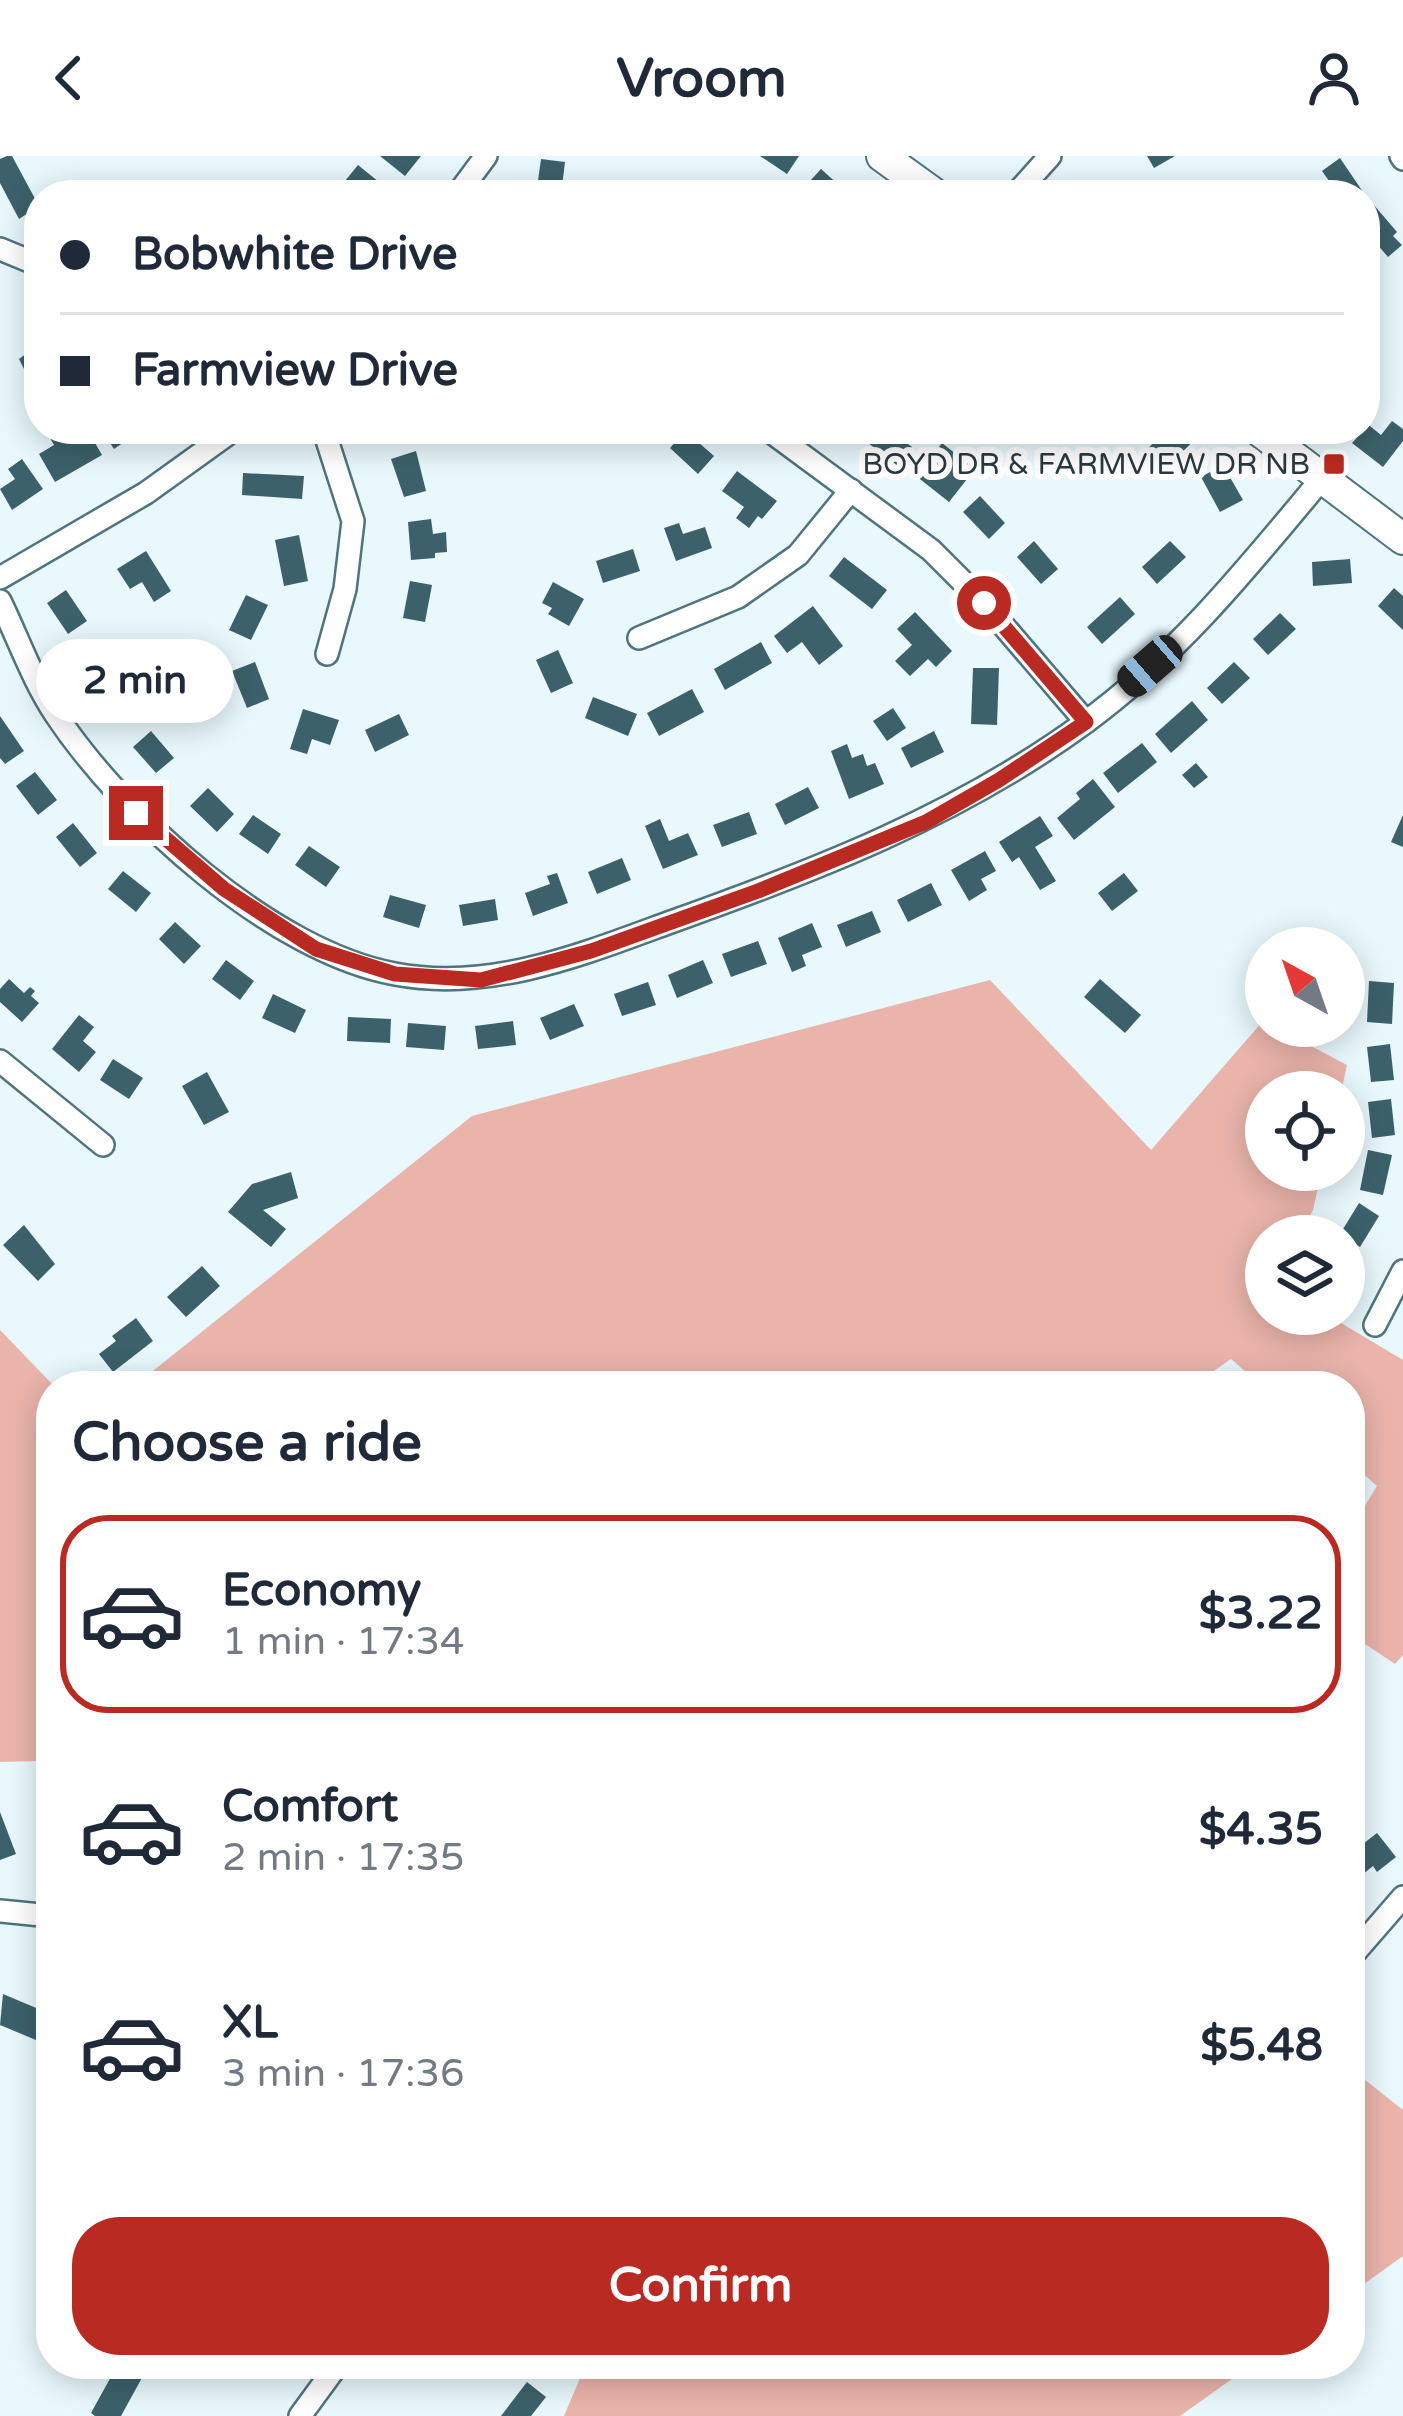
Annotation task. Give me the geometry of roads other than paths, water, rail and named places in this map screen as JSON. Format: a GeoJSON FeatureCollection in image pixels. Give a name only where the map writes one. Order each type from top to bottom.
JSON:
{"type":"FeatureCollection","features":[{"type":"Feature","properties":{"kind":"street"},"geometry":{"type":"LineString","coordinates":[[882,156],[915,180]]}},
{"type":"Feature","properties":{"kind":"street"},"geometry":{"type":"LineString","coordinates":[[1029,180],[1050,156]]}},
{"type":"Feature","properties":{"kind":"street"},"geometry":{"type":"LineString","coordinates":[[0,578],[146,493],[215,444]]}},
{"type":"Feature","properties":{"kind":"street"},"geometry":{"type":"LineString","coordinates":[[327,654],[345,589],[353,520],[328,444]]}},
{"type":"Feature","properties":{"kind":"street"},"geometry":{"type":"LineString","coordinates":[[787,444],[931,550],[984,603],[1086,722]]}},
{"type":"Feature","properties":{"kind":"street"},"geometry":{"type":"LineString","coordinates":[[1278,444],[1403,539]]}},
{"type":"Feature","properties":{"kind":"street"},"geometry":{"type":"LineString","coordinates":[[0,601],[55,714],[136,813],[224,889],[316,949],[395,974],[481,980],[591,951],[758,891],[926,822],[999,780],[1086,722],[1228,592],[1323,477]]}},
{"type":"Feature","properties":{"kind":"street"},"geometry":{"type":"LineString","coordinates":[[639,638],[738,598],[798,555],[850,490]]}},
{"type":"Feature","properties":{"kind":"street"},"geometry":{"type":"LineString","coordinates":[[0,1061],[103,1144]]}},
{"type":"Feature","properties":{"kind":"street"},"geometry":{"type":"LineString","coordinates":[[1375,1325],[1403,1271]]}},
{"type":"Feature","properties":{"kind":"street"},"geometry":{"type":"LineString","coordinates":[[1365,1941],[1403,1897]]}},
{"type":"Feature","properties":{"kind":"street"},"geometry":{"type":"LineString","coordinates":[[0,1911],[36,1915]]}},
{"type":"Feature","properties":{"kind":"street"},"geometry":{"type":"LineString","coordinates":[[300,2416],[327,2379]]}},
{"type":"Feature","properties":{"kind":"place","name":"BOYD DR & FARMVIEW DR NB"},"geometry":{"type":"Point","coordinates":[1334,464]}}]}
